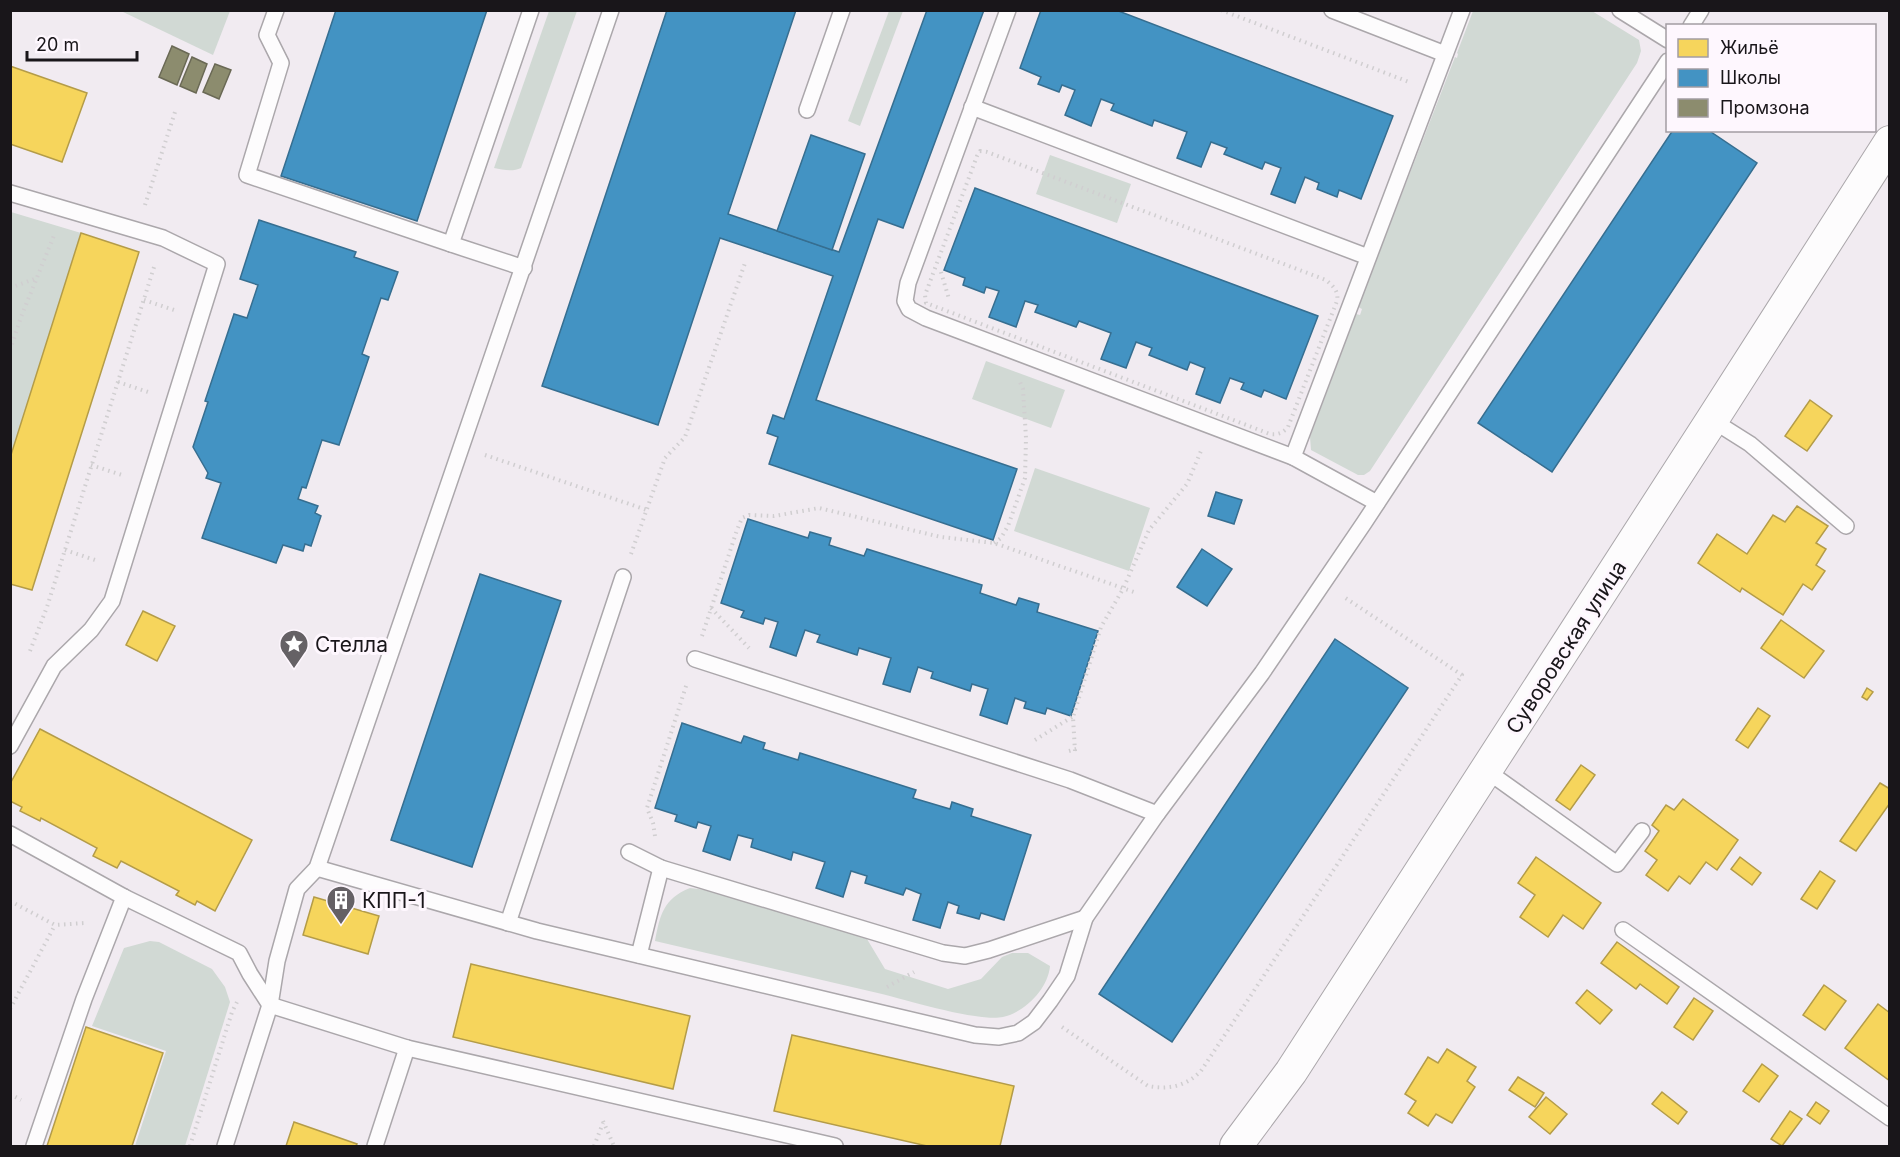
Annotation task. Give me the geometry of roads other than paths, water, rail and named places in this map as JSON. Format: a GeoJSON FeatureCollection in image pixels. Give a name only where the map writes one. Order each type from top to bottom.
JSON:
{"type":"FeatureCollection","features":[{"type":"Feature","properties":{"kind":"street","name":"Суворовская улица"},"geometry":{"type":"LineString","coordinates":[[1236,1146],[1291,1072],[1890,142]]}},
{"type":"Feature","properties":{"kind":"lane"},"geometry":{"type":"LineString","coordinates":[[276,10],[267,35],[281,63],[248,175],[524,268]]}},
{"type":"Feature","properties":{"kind":"lane"},"geometry":{"type":"LineString","coordinates":[[452,244],[531,10]]}},
{"type":"Feature","properties":{"kind":"lane"},"geometry":{"type":"LineString","coordinates":[[225,1146],[270,1005],[277,961],[297,889],[318,868],[611,10]]}},
{"type":"Feature","properties":{"kind":"lane"},"geometry":{"type":"LineString","coordinates":[[807,110],[842,10]]}},
{"type":"Feature","properties":{"kind":"lane"},"geometry":{"type":"LineString","coordinates":[[1008,10],[908,284],[905,301],[909,309],[926,318],[1008,349],[1213,419],[1293,457],[1377,503]]}},
{"type":"Feature","properties":{"kind":"lane"},"geometry":{"type":"LineString","coordinates":[[1332,10],[1445,54]]}},
{"type":"Feature","properties":{"kind":"lane"},"geometry":{"type":"LineString","coordinates":[[1293,457],[1462,10]]}},
{"type":"Feature","properties":{"kind":"lane"},"geometry":{"type":"LineString","coordinates":[[1620,10],[1666,39]]}},
{"type":"Feature","properties":{"kind":"lane"},"geometry":{"type":"LineString","coordinates":[[1692,24],[1701,10]]}},
{"type":"Feature","properties":{"kind":"lane"},"geometry":{"type":"LineString","coordinates":[[318,868],[508,923],[975,1035],[999,1037],[1018,1033],[1034,1022],[1066,976],[1085,918],[1157,814],[1262,674],[1666,64]]}},
{"type":"Feature","properties":{"kind":"lane"},"geometry":{"type":"LineString","coordinates":[[972,107],[1368,257]]}},
{"type":"Feature","properties":{"kind":"lane"},"geometry":{"type":"LineString","coordinates":[[10,193],[163,238],[217,264],[112,601],[91,630],[54,666],[10,746]]}},
{"type":"Feature","properties":{"kind":"lane"},"geometry":{"type":"LineString","coordinates":[[1712,420],[1750,444],[1846,526]]}},
{"type":"Feature","properties":{"kind":"lane"},"geometry":{"type":"LineString","coordinates":[[508,923],[623,577]]}},
{"type":"Feature","properties":{"kind":"lane"},"geometry":{"type":"LineString","coordinates":[[695,659],[1070,780],[1157,814]]}},
{"type":"Feature","properties":{"kind":"lane"},"geometry":{"type":"LineString","coordinates":[[1486,771],[1617,864],[1642,831]]}},
{"type":"Feature","properties":{"kind":"lane"},"geometry":{"type":"LineString","coordinates":[[10,834],[124,897],[239,953],[270,1005],[407,1048],[835,1146]]}},
{"type":"Feature","properties":{"kind":"lane"},"geometry":{"type":"LineString","coordinates":[[629,852],[661,868],[943,953],[965,956],[1085,918]]}},
{"type":"Feature","properties":{"kind":"lane"},"geometry":{"type":"LineString","coordinates":[[639,955],[661,868]]}},
{"type":"Feature","properties":{"kind":"lane"},"geometry":{"type":"LineString","coordinates":[[34,1146],[84,999],[112,922],[124,897]]}},
{"type":"Feature","properties":{"kind":"lane"},"geometry":{"type":"LineString","coordinates":[[1623,930],[1890,1118]]}},
{"type":"Feature","properties":{"kind":"lane"},"geometry":{"type":"LineString","coordinates":[[375,1146],[407,1048]]}},
{"type":"Feature","properties":{"kind":"place","name":"Стелла"},"geometry":{"type":"Point","coordinates":[294,670]}},
{"type":"Feature","properties":{"kind":"place","name":"КПП-1"},"geometry":{"type":"Point","coordinates":[341,926]}}]}
